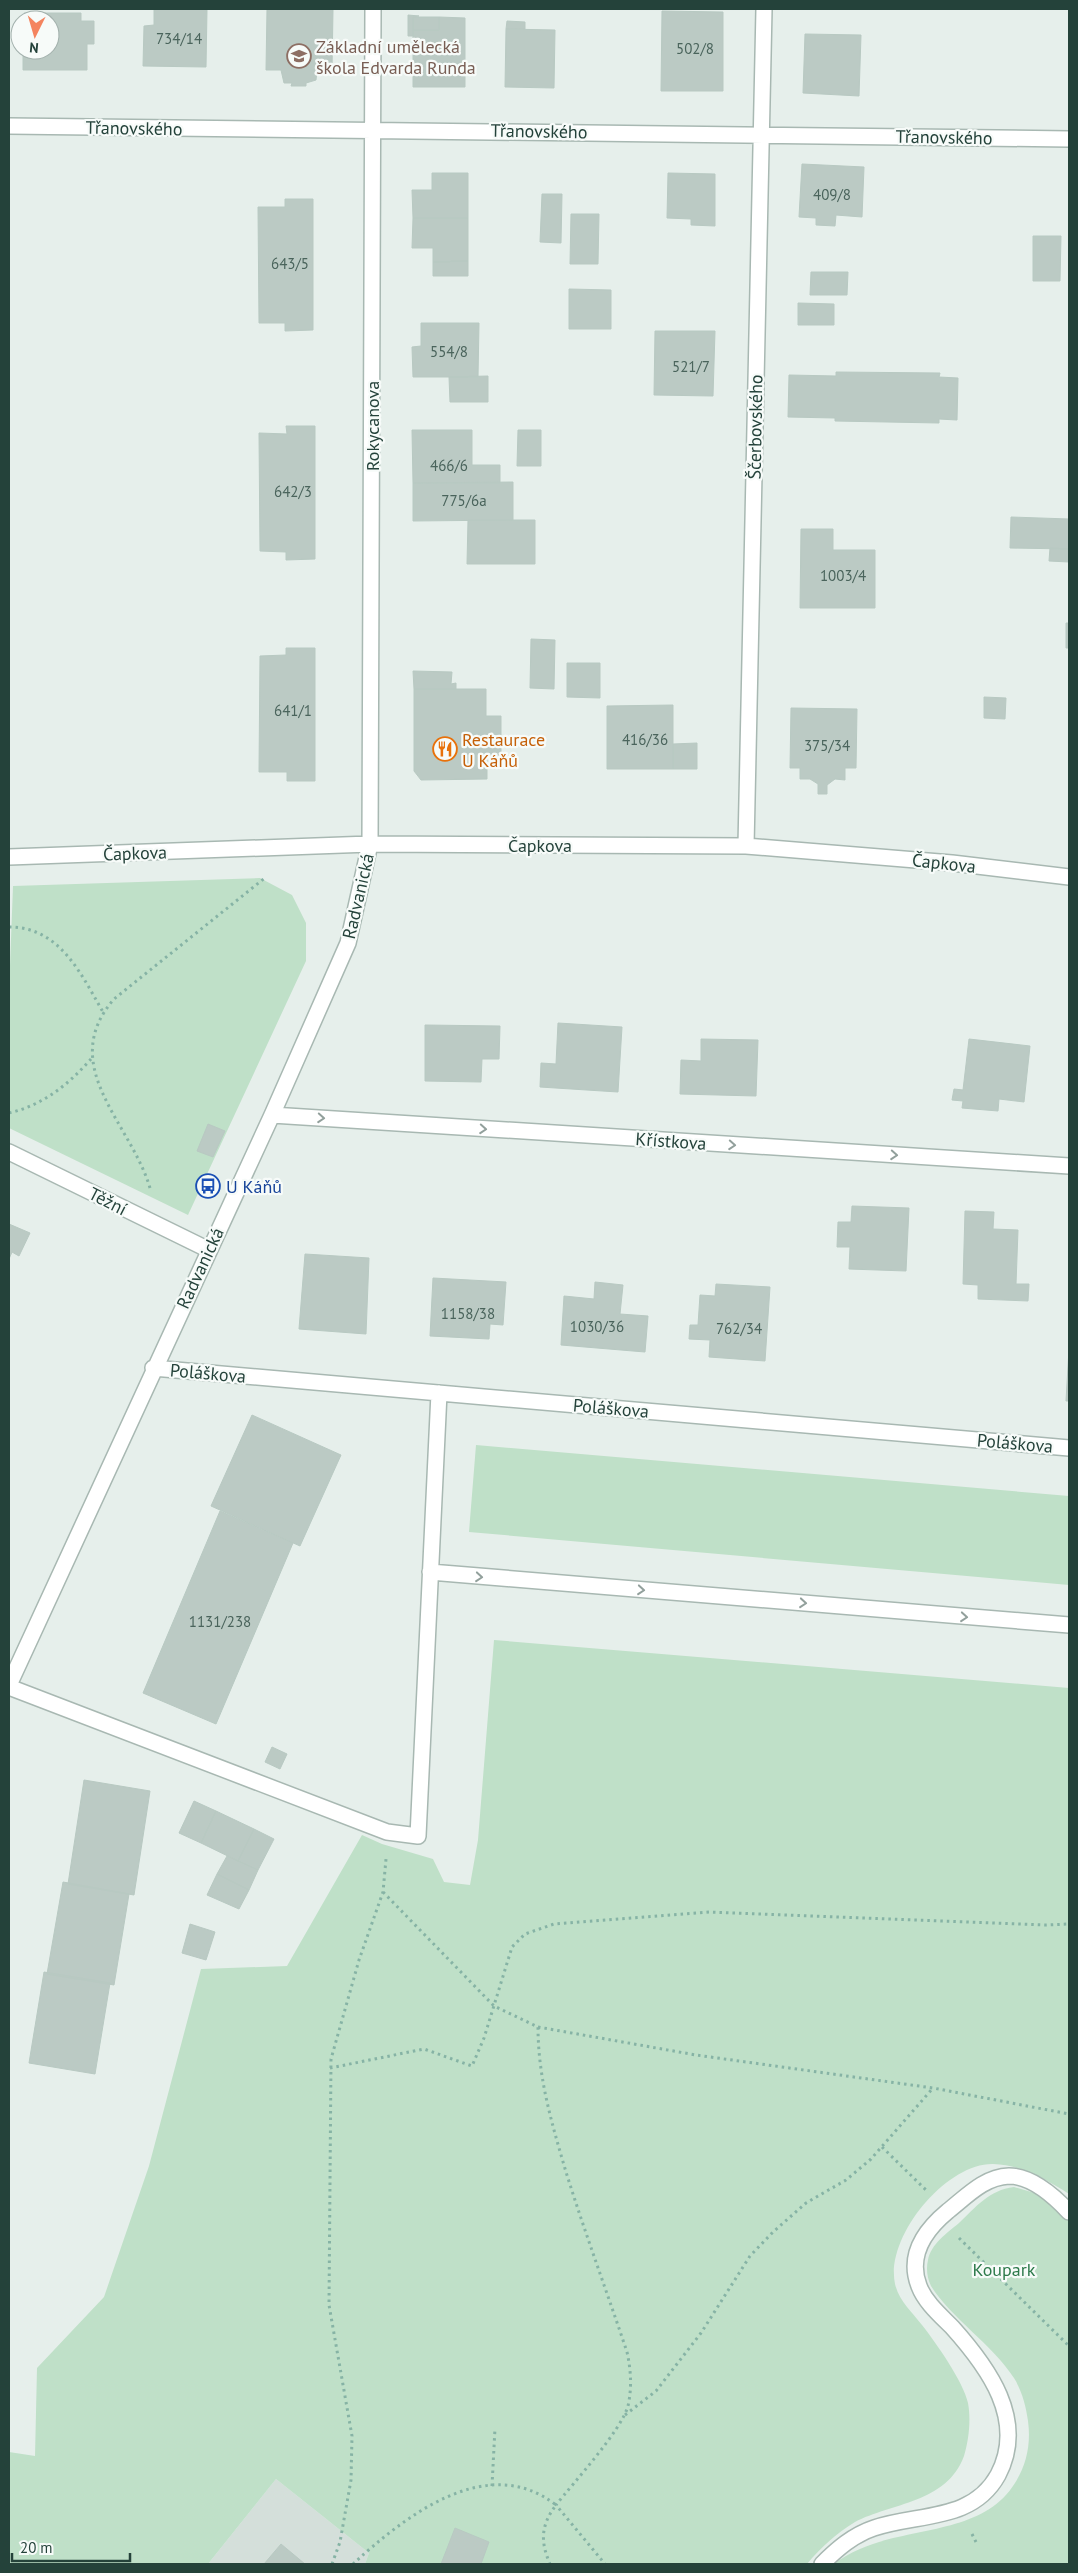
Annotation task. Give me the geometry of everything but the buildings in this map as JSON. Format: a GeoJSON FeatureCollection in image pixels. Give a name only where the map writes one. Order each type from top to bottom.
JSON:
{"type":"FeatureCollection","features":[{"type":"Feature","properties":{"kind":"street","name":"Rokycanova"},"geometry":{"type":"LineString","coordinates":[[370,844],[374,9]]}},
{"type":"Feature","properties":{"kind":"street","name":"Ščerbovského"},"geometry":{"type":"LineString","coordinates":[[746,846],[764,9]]}},
{"type":"Feature","properties":{"kind":"street","name":"Třanovského"},"geometry":{"type":"LineString","coordinates":[[9,126],[1069,139]]}},
{"type":"Feature","properties":{"kind":"street","name":"Čapkova"},"geometry":{"type":"LineString","coordinates":[[9,857],[370,844],[746,846],[952,863],[1069,877]]}},
{"type":"Feature","properties":{"kind":"street","name":"Radvanická"},"geometry":{"type":"LineString","coordinates":[[9,1686],[153,1368],[272,1115],[348,943],[370,844]]}},
{"type":"Feature","properties":{"kind":"street","name":"Křístkova"},"geometry":{"type":"LineString","coordinates":[[272,1115],[1069,1166]]}},
{"type":"Feature","properties":{"kind":"street","name":"Těžní"},"geometry":{"type":"LineString","coordinates":[[9,1152],[209,1250]]}},
{"type":"Feature","properties":{"kind":"street","name":"Poláškova"},"geometry":{"type":"LineString","coordinates":[[153,1368],[1069,1448]]}},
{"type":"Feature","properties":{"kind":"street"},"geometry":{"type":"LineString","coordinates":[[9,1686],[387,1832],[418,1836],[439,1393]]}},
{"type":"Feature","properties":{"kind":"street"},"geometry":{"type":"LineString","coordinates":[[430,1572],[1069,1625]]}},
{"type":"Feature","properties":{"kind":"street"},"geometry":{"type":"LineString","coordinates":[[822,2564],[852,2538],[874,2528],[956,2512],[971,2504],[990,2486],[1004,2461],[1008,2445],[1008,2428],[1000,2394],[979,2360],[926,2299],[919,2287],[915,2274],[915,2260],[925,2234],[984,2182],[998,2178],[1013,2176],[1026,2179],[1046,2191],[1069,2212]]}},
{"type":"Feature","properties":{"kind":"path"},"geometry":{"type":"LineString","coordinates":[[157,1226],[147,1178],[95,1075],[91,1059],[98,1022],[103,1012],[114,999],[267,877]]}},
{"type":"Feature","properties":{"kind":"path"},"geometry":{"type":"LineString","coordinates":[[9,927],[32,930],[46,936],[58,946],[72,960],[103,1012]]}},
{"type":"Feature","properties":{"kind":"path"},"geometry":{"type":"LineString","coordinates":[[9,1113],[37,1103],[54,1094],[70,1082],[91,1059]]}},
{"type":"Feature","properties":{"kind":"path"},"geometry":{"type":"LineString","coordinates":[[332,2564],[340,2542],[351,2480],[352,2436],[329,2305],[330,2068],[337,2032],[383,1892],[386,1857]]}},
{"type":"Feature","properties":{"kind":"path"},"geometry":{"type":"LineString","coordinates":[[383,1892],[494,2006],[538,2027],[696,2055],[933,2088],[1069,2114]]}},
{"type":"Feature","properties":{"kind":"path"},"geometry":{"type":"LineString","coordinates":[[330,2068],[424,2049],[472,2066],[515,1942],[532,1930],[554,1924],[709,1912],[1046,1925],[1069,1924]]}},
{"type":"Feature","properties":{"kind":"path"},"geometry":{"type":"LineString","coordinates":[[538,2027],[542,2084],[551,2120],[582,2222],[628,2352],[630,2387],[624,2416]]}},
{"type":"Feature","properties":{"kind":"path"},"geometry":{"type":"LineString","coordinates":[[550,2564],[544,2550],[542,2532],[544,2523],[624,2416],[656,2391],[701,2333],[750,2256],[773,2232],[806,2203],[859,2170],[882,2147],[933,2088]]}},
{"type":"Feature","properties":{"kind":"path"},"geometry":{"type":"LineString","coordinates":[[882,2147],[914,2178]]}},
{"type":"Feature","properties":{"kind":"path"},"geometry":{"type":"LineString","coordinates":[[965,2244],[1069,2346]]}},
{"type":"Feature","properties":{"kind":"path"},"geometry":{"type":"LineString","coordinates":[[492,2486],[495,2428]]}},
{"type":"Feature","properties":{"kind":"path"},"geometry":{"type":"LineString","coordinates":[[353,2564],[398,2524],[425,2507],[446,2497],[492,2486],[520,2487],[534,2490],[556,2505],[605,2564]]}},
{"type":"Feature","properties":{"kind":"shaded area"},"geometry":{"type":"Polygon","coordinates":[[[276,2479],[369,2553],[365,2564],[208,2564],[276,2479]]]}},
{"type":"Feature","properties":{"kind":"green space"},"geometry":{"type":"Polygon","coordinates":[[[260,878],[292,895],[306,923],[306,961],[188,1215],[9,1128],[9,992],[13,886],[260,878]]]}},
{"type":"Feature","properties":{"kind":"green space"},"geometry":{"type":"Polygon","coordinates":[[[476,1445],[1069,1496],[1069,1585],[469,1532],[476,1445]]]}},
{"type":"Feature","properties":{"kind":"green space"},"geometry":{"type":"Polygon","coordinates":[[[494,1640],[1069,1688],[1069,2194],[1042,2178],[1014,2167],[993,2164],[975,2167],[956,2176],[939,2189],[923,2206],[909,2225],[899,2245],[894,2265],[895,2284],[900,2296],[948,2362],[961,2384],[968,2403],[967,2443],[964,2456],[956,2472],[932,2493],[855,2522],[829,2541],[807,2564],[365,2564],[369,2553],[276,2479],[208,2564],[9,2564],[9,2452],[35,2456],[37,2368],[104,2297],[149,2166],[201,1969],[287,1966],[362,1835],[382,1844],[433,1859],[444,1882],[470,1885],[478,1840],[494,1640]]]}},
{"type":"Feature","properties":{"kind":"green space","name":"Koupark"},"geometry":{"type":"Polygon","coordinates":[[[1014,2187],[1038,2194],[1069,2221],[1069,2564],[834,2564],[856,2551],[880,2542],[956,2524],[979,2515],[999,2502],[1019,2476],[1025,2461],[1029,2437],[1026,2410],[1019,2388],[1014,2378],[995,2354],[939,2298],[931,2286],[927,2270],[932,2249],[945,2235],[990,2195],[1014,2187]]]}},
{"type":"Feature","properties":{"kind":"place","name":"Základní umělecká škola Edvarda Runda"},"geometry":{"type":"Point","coordinates":[299,56]}},
{"type":"Feature","properties":{"kind":"place","name":"Restaurace U Káňů"},"geometry":{"type":"Point","coordinates":[445,749]}},
{"type":"Feature","properties":{"kind":"place","name":"U Káňů"},"geometry":{"type":"Point","coordinates":[208,1186]}}]}
